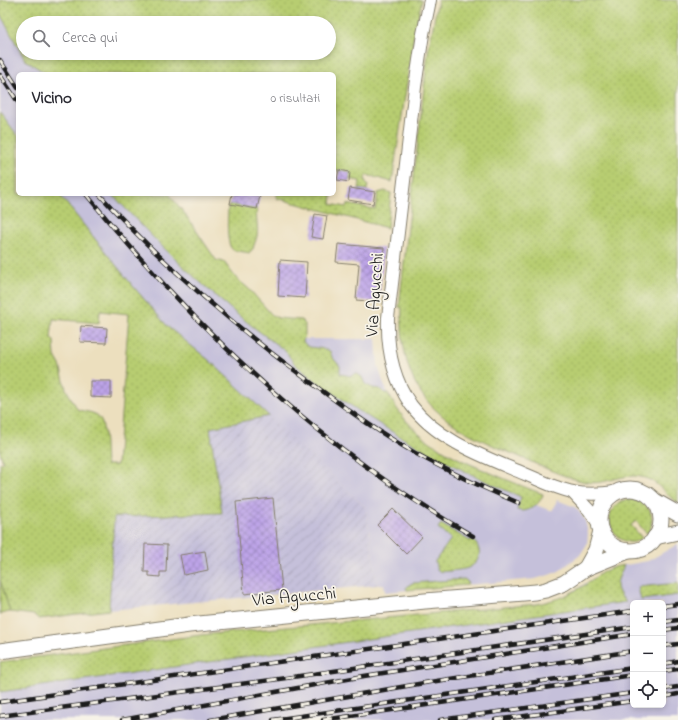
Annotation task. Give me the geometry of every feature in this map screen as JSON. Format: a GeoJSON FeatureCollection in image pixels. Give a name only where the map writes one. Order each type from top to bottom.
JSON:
{"type":"FeatureCollection","features":[{"type":"Feature","properties":{"kind":"street","name":"Via Agucchi"},"geometry":{"type":"LineString","coordinates":[[430,0],[415,87],[390,301],[388,336],[394,370],[400,386],[411,404],[429,424],[444,435],[496,462],[572,492],[590,494],[616,492]]}},
{"type":"Feature","properties":{"kind":"street"},"geometry":{"type":"LineString","coordinates":[[630,488],[644,492],[655,502],[659,508],[661,523],[655,538],[650,544],[634,550],[620,550],[605,538],[600,527],[599,515],[606,499],[616,492],[630,488]]}},
{"type":"Feature","properties":{"kind":"street","name":"Via Agucchi"},"geometry":{"type":"LineString","coordinates":[[572,492],[585,505],[600,527],[596,550],[586,568]]}},
{"type":"Feature","properties":{"kind":"street"},"geometry":{"type":"LineString","coordinates":[[655,502],[678,514]]}},
{"type":"Feature","properties":{"kind":"street"},"geometry":{"type":"LineString","coordinates":[[655,538],[678,532]]}},
{"type":"Feature","properties":{"kind":"street","name":"Via Agucchi"},"geometry":{"type":"LineString","coordinates":[[0,651],[189,625],[425,601],[536,592],[564,583],[586,568],[628,551]]}},
{"type":"Feature","properties":{"kind":"shaded area"},"geometry":{"type":"Polygon","coordinates":[[[0,14],[16,43],[16,60],[25,60],[44,72],[16,72],[16,133],[0,112],[0,14]]]}},
{"type":"Feature","properties":{"kind":"shaded area"},"geometry":{"type":"Polygon","coordinates":[[[61,196],[164,196],[195,244],[269,320],[303,339],[376,339],[378,366],[384,385],[396,408],[411,427],[429,442],[460,459],[523,487],[543,494],[542,498],[536,505],[552,511],[557,500],[575,507],[585,520],[588,533],[587,544],[580,555],[559,571],[535,579],[385,592],[384,584],[377,585],[366,508],[210,361],[168,327],[132,285],[61,196]]]}},
{"type":"Feature","properties":{"kind":"shaded area"},"geometry":{"type":"Polygon","coordinates":[[[269,416],[366,508],[377,585],[109,610],[114,517],[222,512],[210,428],[269,416]]]}},
{"type":"Feature","properties":{"kind":"shaded area"},"geometry":{"type":"Polygon","coordinates":[[[678,544],[678,720],[0,720],[0,662],[201,635],[537,604],[558,599],[569,594],[609,568],[648,561],[678,544]]]}},
{"type":"Feature","properties":{"kind":"green space"},"geometry":{"type":"Polygon","coordinates":[[[0,0],[422,0],[414,36],[392,182],[367,175],[365,179],[368,185],[367,190],[359,189],[360,181],[349,179],[350,172],[336,170],[336,72],[44,72],[25,60],[336,60],[336,16],[16,16],[16,43],[0,14],[0,0]]]}},
{"type":"Feature","properties":{"kind":"green space"},"geometry":{"type":"Polygon","coordinates":[[[438,0],[678,0],[678,503],[658,486],[645,478],[630,476],[601,482],[586,482],[559,474],[491,444],[467,432],[447,419],[430,404],[417,386],[408,365],[403,339],[402,308],[399,307],[428,52],[438,0]]]}},
{"type":"Feature","properties":{"kind":"green space"},"geometry":{"type":"Polygon","coordinates":[[[0,112],[16,133],[16,196],[61,196],[132,285],[168,327],[210,361],[269,416],[210,428],[222,513],[114,517],[109,610],[39,619],[34,615],[10,612],[0,580],[0,463],[3,462],[0,452],[0,112]],[[100,311],[99,323],[53,319],[51,337],[54,341],[55,356],[60,365],[66,389],[78,410],[93,413],[100,418],[104,430],[106,465],[117,465],[129,314],[100,311]]]}},
{"type":"Feature","properties":{"kind":"green space"},"geometry":{"type":"Polygon","coordinates":[[[385,191],[391,193],[387,228],[276,198],[276,196],[332,196],[331,204],[346,207],[347,204],[375,209],[378,193],[385,191]]]}},
{"type":"Feature","properties":{"kind":"green space"},"geometry":{"type":"Polygon","coordinates":[[[114,196],[171,196],[185,214],[216,260],[224,262],[236,278],[249,289],[272,315],[278,318],[301,320],[305,324],[305,335],[303,341],[309,347],[330,351],[332,357],[340,366],[340,374],[351,376],[356,373],[362,377],[365,384],[388,393],[396,408],[417,432],[457,458],[543,494],[540,501],[537,505],[525,511],[517,510],[521,497],[474,476],[407,441],[314,380],[295,364],[284,350],[221,301],[142,226],[114,196]]]}},
{"type":"Feature","properties":{"kind":"green space"},"geometry":{"type":"Polygon","coordinates":[[[230,204],[257,209],[257,236],[253,249],[249,253],[233,250],[230,247],[228,236],[228,206],[230,204]]]}},
{"type":"Feature","properties":{"kind":"green space"},"geometry":{"type":"Polygon","coordinates":[[[628,499],[641,502],[646,505],[652,519],[649,532],[646,533],[636,521],[631,525],[642,538],[634,542],[625,541],[618,537],[612,530],[610,521],[611,513],[617,505],[628,499]]]}},
{"type":"Feature","properties":{"kind":"green space"},"geometry":{"type":"Polygon","coordinates":[[[441,524],[470,541],[471,539],[475,542],[478,546],[479,554],[473,565],[466,569],[442,572],[437,569],[435,561],[451,539],[438,528],[441,524]]]}},
{"type":"Feature","properties":{"kind":"green space"},"geometry":{"type":"Polygon","coordinates":[[[624,565],[619,576],[617,588],[626,602],[0,692],[0,662],[201,635],[537,604],[568,594],[605,571],[616,566],[624,565]]]}},
{"type":"Feature","properties":{"kind":"green space"},"geometry":{"type":"Polygon","coordinates":[[[464,579],[467,581],[468,585],[407,590],[406,588],[413,583],[464,579]]]}},
{"type":"Feature","properties":{"kind":"green space"},"geometry":{"type":"Polygon","coordinates":[[[0,580],[10,612],[0,614],[0,580]]]}},
{"type":"Feature","properties":{"kind":"green space"},"geometry":{"type":"Polygon","coordinates":[[[678,583],[678,595],[641,600],[638,587],[678,583]]]}},
{"type":"Feature","properties":{"kind":"building"},"geometry":{"type":"Polygon","coordinates":[[[339,170],[350,172],[349,182],[337,180],[339,170]]]}},
{"type":"Feature","properties":{"kind":"building"},"geometry":{"type":"Polygon","coordinates":[[[350,188],[375,192],[373,204],[348,200],[350,188]]]}},
{"type":"Feature","properties":{"kind":"building"},"geometry":{"type":"Polygon","coordinates":[[[232,196],[260,196],[257,209],[230,204],[232,196]]]}},
{"type":"Feature","properties":{"kind":"building"},"geometry":{"type":"Polygon","coordinates":[[[315,214],[327,216],[323,239],[311,237],[315,214]]]}},
{"type":"Feature","properties":{"kind":"building"},"geometry":{"type":"Polygon","coordinates":[[[338,244],[384,248],[379,302],[356,300],[359,264],[336,262],[338,244]]]}},
{"type":"Feature","properties":{"kind":"building"},"geometry":{"type":"Polygon","coordinates":[[[280,260],[307,262],[305,298],[278,296],[280,260]]]}},
{"type":"Feature","properties":{"kind":"building"},"geometry":{"type":"Polygon","coordinates":[[[81,326],[107,328],[106,343],[80,342],[81,326]]]}},
{"type":"Feature","properties":{"kind":"building"},"geometry":{"type":"Polygon","coordinates":[[[90,381],[111,381],[111,398],[90,397],[90,381]]]}},
{"type":"Feature","properties":{"kind":"building"},"geometry":{"type":"Polygon","coordinates":[[[273,498],[282,590],[244,594],[236,502],[273,498]]]}},
{"type":"Feature","properties":{"kind":"building"},"geometry":{"type":"Polygon","coordinates":[[[393,509],[422,537],[406,554],[377,525],[393,509]]]}},
{"type":"Feature","properties":{"kind":"building"},"geometry":{"type":"Polygon","coordinates":[[[145,544],[167,545],[166,572],[160,572],[160,577],[149,576],[149,572],[144,572],[145,544]]]}},
{"type":"Feature","properties":{"kind":"building"},"geometry":{"type":"Polygon","coordinates":[[[205,551],[208,570],[184,575],[180,555],[205,551]]]}},
{"type":"Feature","properties":{"kind":"railway"},"geometry":{"type":"LineString","coordinates":[[0,60],[16,85]]}},
{"type":"Feature","properties":{"kind":"railway"},"geometry":{"type":"LineString","coordinates":[[0,75],[16,99]]}},
{"type":"Feature","properties":{"kind":"railway"},"geometry":{"type":"LineString","coordinates":[[88,196],[171,292],[217,339],[264,383],[313,426],[364,465],[417,502],[473,536]]}},
{"type":"Feature","properties":{"kind":"railway"},"geometry":{"type":"LineString","coordinates":[[101,196],[144,241],[217,308],[268,350],[334,399],[374,428],[431,462],[519,503]]}},
{"type":"Feature","properties":{"kind":"railway"},"geometry":{"type":"LineString","coordinates":[[666,606],[678,604]]}},
{"type":"Feature","properties":{"kind":"railway"},"geometry":{"type":"LineString","coordinates":[[0,702],[630,611]]}},
{"type":"Feature","properties":{"kind":"railway"},"geometry":{"type":"LineString","coordinates":[[666,622],[678,620]]}},
{"type":"Feature","properties":{"kind":"railway"},"geometry":{"type":"LineString","coordinates":[[0,716],[286,678],[630,627]]}},
{"type":"Feature","properties":{"kind":"railway"},"geometry":{"type":"LineString","coordinates":[[666,630],[678,628]]}},
{"type":"Feature","properties":{"kind":"railway"},"geometry":{"type":"LineString","coordinates":[[122,720],[364,676],[630,634]]}},
{"type":"Feature","properties":{"kind":"railway"},"geometry":{"type":"LineString","coordinates":[[666,646],[678,644]]}},
{"type":"Feature","properties":{"kind":"railway"},"geometry":{"type":"LineString","coordinates":[[210,720],[430,682],[630,651]]}},
{"type":"Feature","properties":{"kind":"railway"},"geometry":{"type":"LineString","coordinates":[[666,663],[678,661]]}},
{"type":"Feature","properties":{"kind":"railway"},"geometry":{"type":"LineString","coordinates":[[273,720],[630,668]]}},
{"type":"Feature","properties":{"kind":"railway"},"geometry":{"type":"LineString","coordinates":[[666,671],[678,669]]}},
{"type":"Feature","properties":{"kind":"railway"},"geometry":{"type":"LineString","coordinates":[[323,720],[630,675]]}},
{"type":"Feature","properties":{"kind":"railway"},"geometry":{"type":"LineString","coordinates":[[666,689],[678,687]]}},
{"type":"Feature","properties":{"kind":"railway"},"geometry":{"type":"LineString","coordinates":[[440,720],[630,693]]}},
{"type":"Feature","properties":{"kind":"railway"},"geometry":{"type":"LineString","coordinates":[[666,696],[678,694]]}},
{"type":"Feature","properties":{"kind":"railway"},"geometry":{"type":"LineString","coordinates":[[495,720],[630,701]]}}]}
